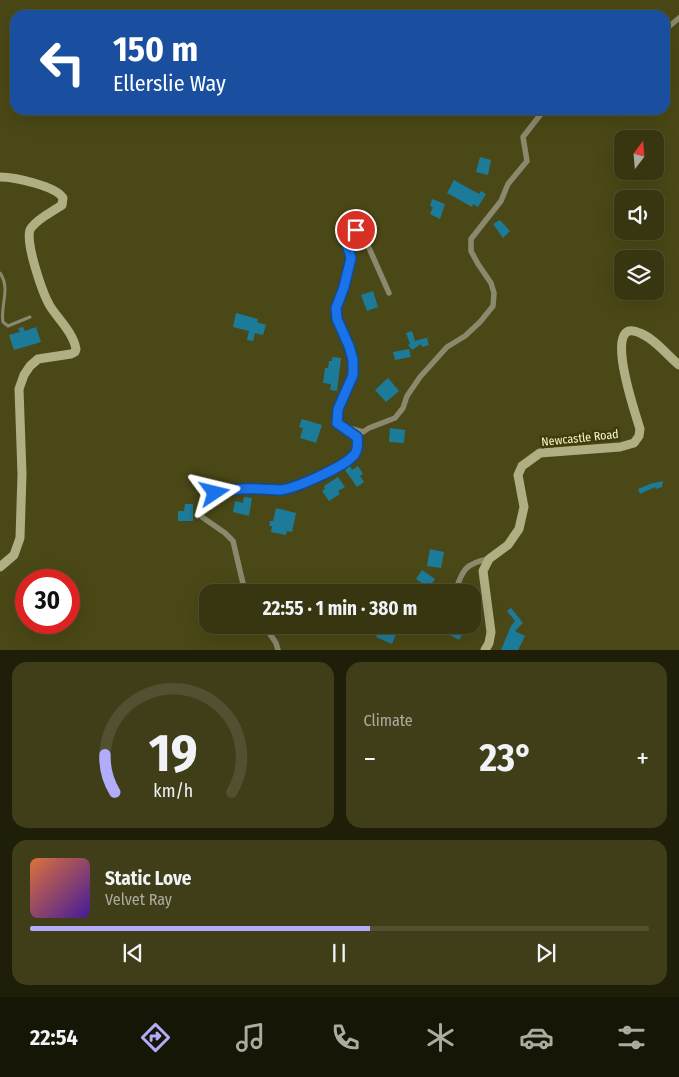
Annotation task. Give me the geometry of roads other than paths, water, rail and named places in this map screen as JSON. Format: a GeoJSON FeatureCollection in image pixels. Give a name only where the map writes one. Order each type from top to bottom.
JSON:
{"type":"FeatureCollection","features":[{"type":"Feature","properties":{"kind":"main road"},"geometry":{"type":"LineString","coordinates":[[0,177],[50,188],[63,198],[62,205],[32,226],[28,233],[28,238],[49,304],[69,334],[76,349],[71,354],[38,359],[24,375],[19,389],[22,474],[20,538],[14,554],[0,567]]}},
{"type":"Feature","properties":{"kind":"main road","name":"Newcastle Road"},"geometry":{"type":"LineString","coordinates":[[489,559],[508,545],[519,529],[524,507],[518,475],[522,466],[540,453],[620,447],[634,443],[640,436],[640,429],[625,382],[622,359],[622,341],[627,333],[632,331],[640,333],[679,365]]}},
{"type":"Feature","properties":{"kind":"main road"},"geometry":{"type":"LineString","coordinates":[[485,650],[489,643],[491,632],[483,571],[489,559]]}},
{"type":"Feature","properties":{"kind":"street"},"geometry":{"type":"LineString","coordinates":[[344,427],[363,432],[395,418],[403,408],[407,396],[446,347],[465,336],[493,306],[494,293],[491,283],[471,251],[471,239],[501,201],[508,184],[527,161],[523,137],[540,115]]}},
{"type":"Feature","properties":{"kind":"street"},"geometry":{"type":"LineString","coordinates":[[243,584],[233,541],[202,517],[202,506],[207,499],[221,491],[250,488],[280,490],[293,487],[344,464],[354,456],[358,446],[357,437],[337,423],[338,409],[353,375],[353,360],[337,319],[336,308],[344,287],[351,258],[346,241],[350,232],[356,230],[362,232],[389,293]]}},
{"type":"Feature","properties":{"kind":"street"},"geometry":{"type":"LineString","coordinates":[[458,584],[461,574],[476,561],[489,559]]}},
{"type":"Feature","properties":{"kind":"street"},"geometry":{"type":"LineString","coordinates":[[270,634],[278,650]]}},
{"type":"Feature","properties":{"kind":"lane"},"geometry":{"type":"LineString","coordinates":[[0,273],[5,287],[3,322],[8,326],[30,317]]}}]}
